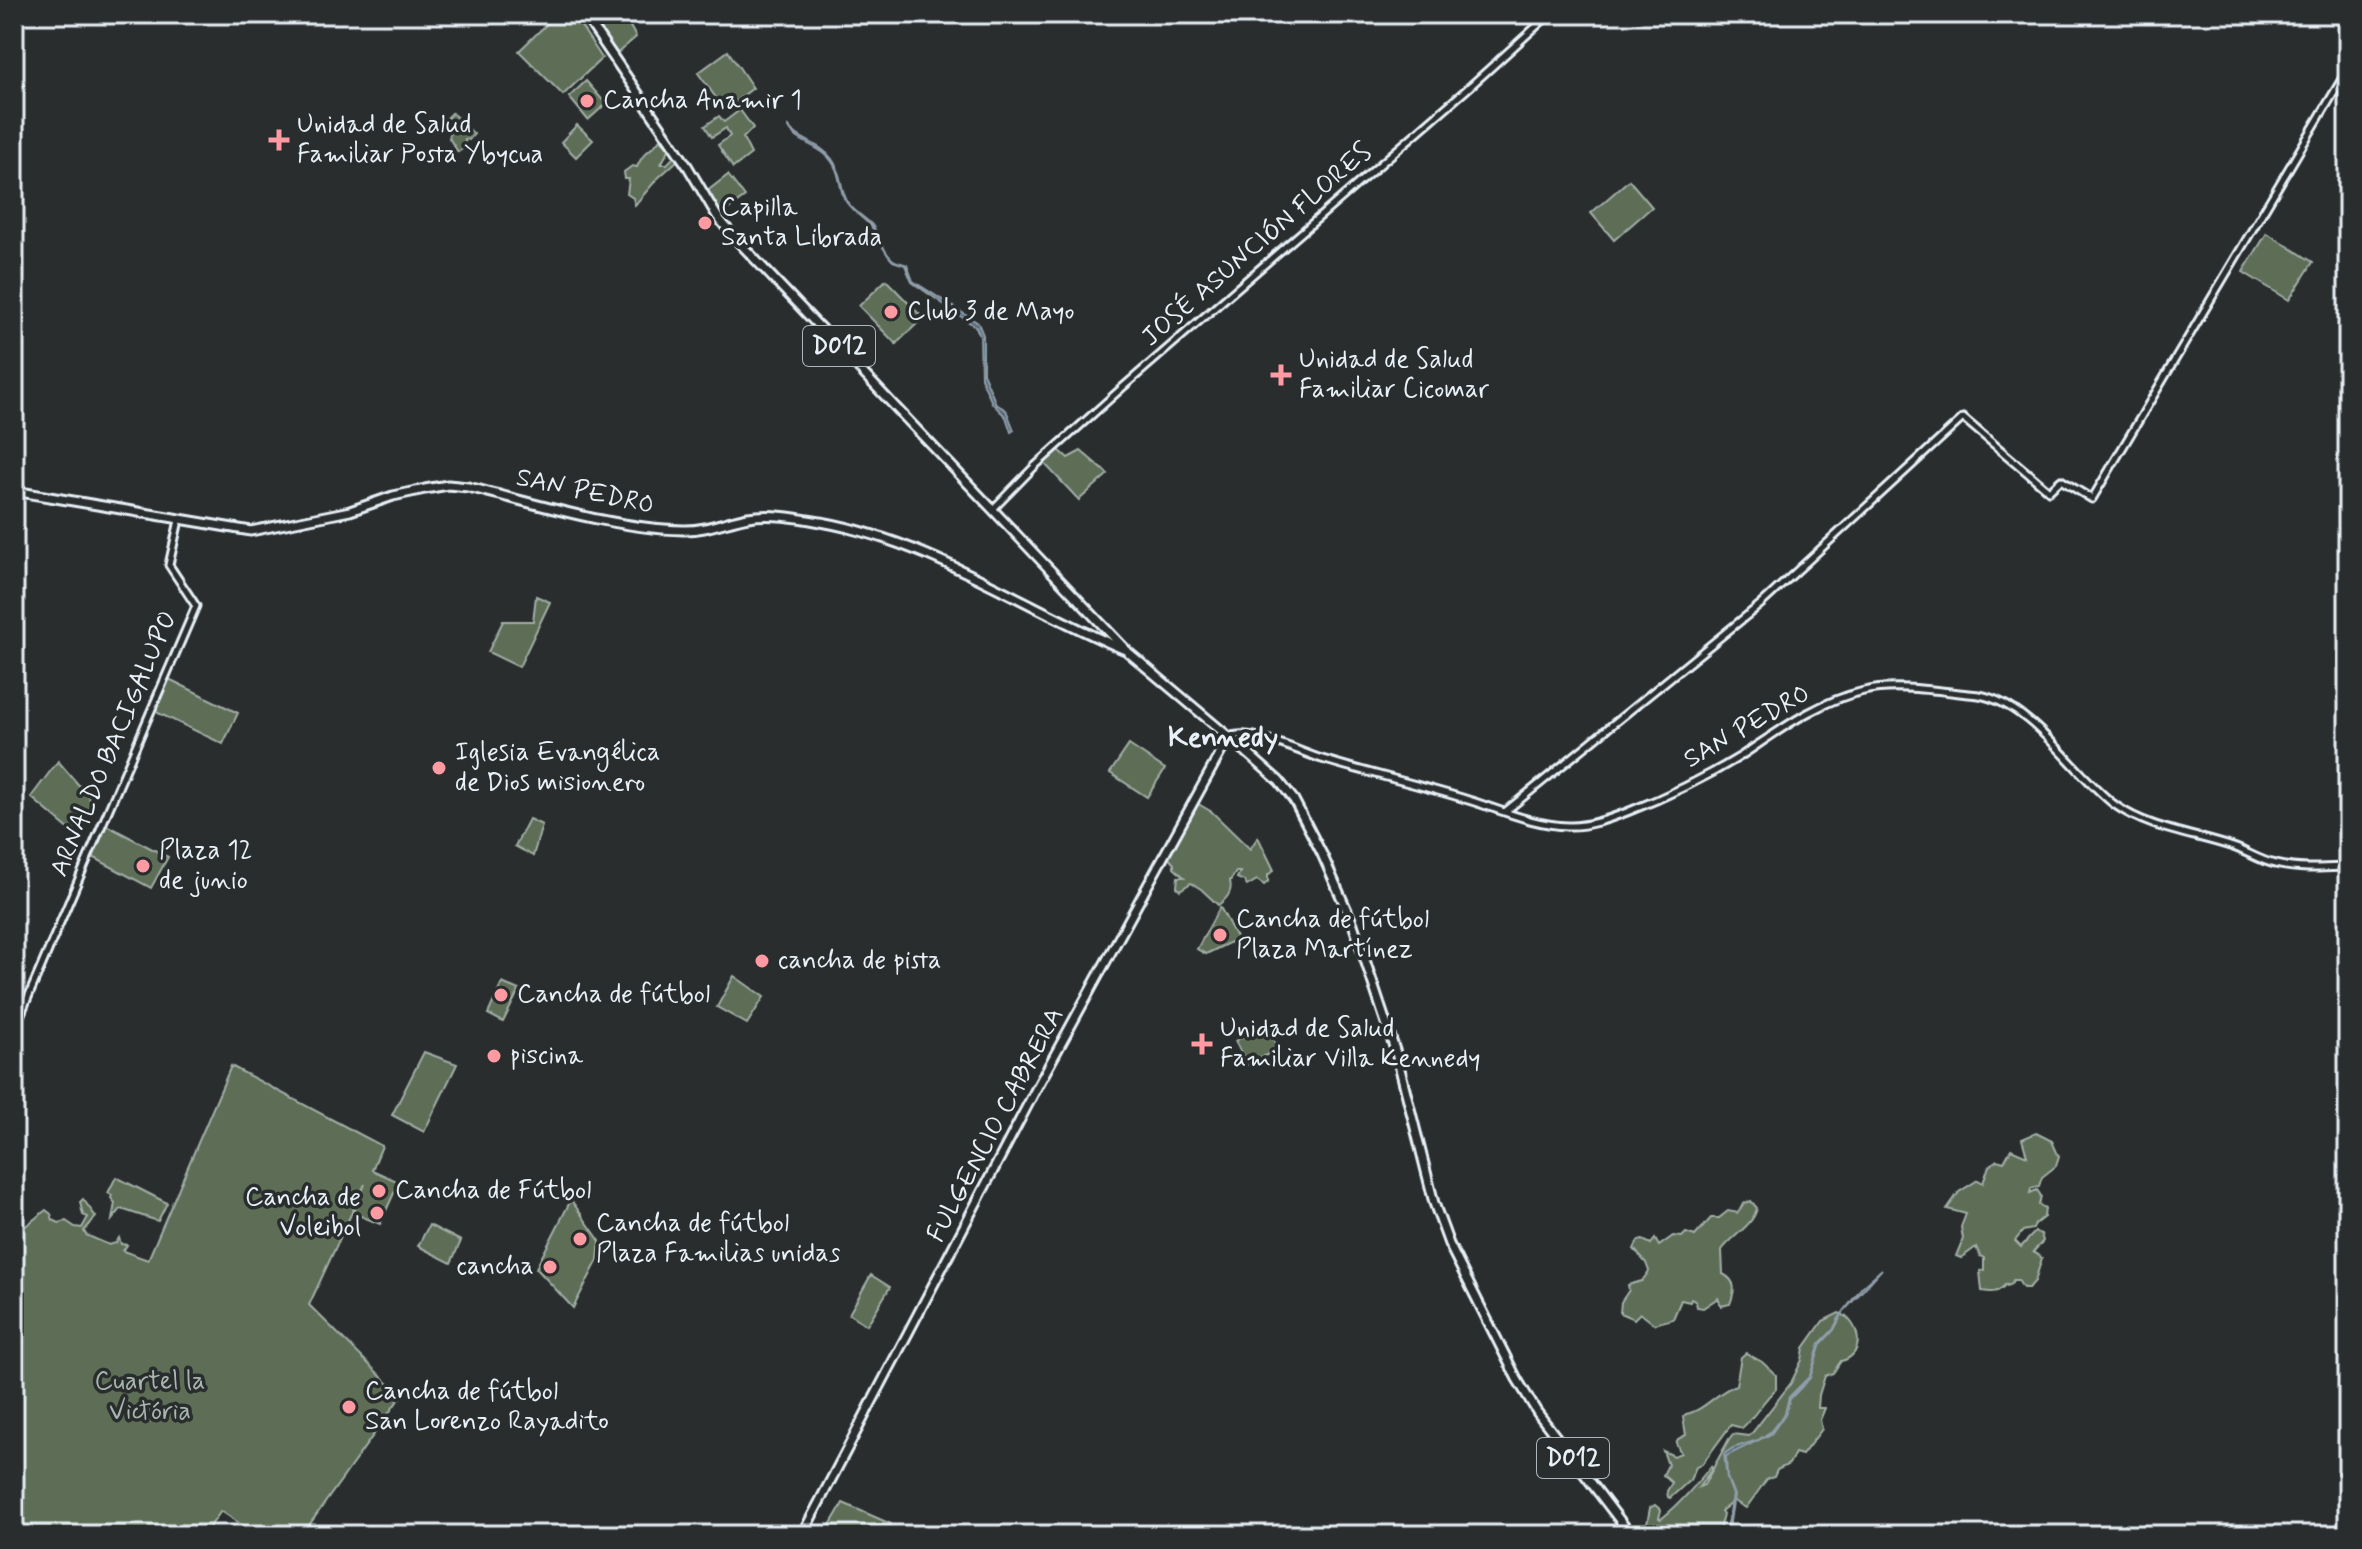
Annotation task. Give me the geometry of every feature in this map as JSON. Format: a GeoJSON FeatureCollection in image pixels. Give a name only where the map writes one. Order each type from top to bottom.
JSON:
{"type":"FeatureCollection","features":[{"type":"Feature","properties":{"kind":"main road","name":"D012"},"geometry":{"type":"LineString","coordinates":[[584,14],[725,226],[1128,652],[1279,781],[1294,800],[1353,924],[1396,1053],[1434,1203],[1449,1244],[1473,1295],[1537,1412],[1631,1535]]}},
{"type":"Feature","properties":{"kind":"main road","name":"SAN PEDRO"},"geometry":{"type":"LineString","coordinates":[[14,491],[251,531],[350,511],[393,496],[448,485],[603,519],[676,530],[697,530],[750,517],[808,520],[892,539],[957,567],[1128,652]]}},
{"type":"Feature","properties":{"kind":"main road"},"geometry":{"type":"LineString","coordinates":[[1105,641],[1111,634]]}},
{"type":"Feature","properties":{"kind":"main road","name":"FULGENCIO CABRERA"},"geometry":{"type":"LineString","coordinates":[[802,1535],[1042,1079],[1229,737]]}},
{"type":"Feature","properties":{"kind":"street","name":"JOSÉ ASUNCIÓN FLORES"},"geometry":{"type":"LineString","coordinates":[[993,509],[1035,466],[1123,387],[1550,14]]}},
{"type":"Feature","properties":{"kind":"street"},"geometry":{"type":"LineString","coordinates":[[1506,811],[1761,604],[1963,418],[2049,491],[2061,480],[2092,499],[2348,69]]}},
{"type":"Feature","properties":{"kind":"street","name":"ARNALDO BACIGALUPO"},"geometry":{"type":"LineString","coordinates":[[14,1030],[196,606],[169,565],[179,520]]}},
{"type":"Feature","properties":{"kind":"street","name":"SAN PEDRO"},"geometry":{"type":"LineString","coordinates":[[1229,737],[1242,734],[1269,741],[1544,824],[1572,827],[1615,817],[1672,794],[1735,759],[1790,722],[1833,701],[1875,689],[1940,691],[1992,698],[2022,717],[2108,799],[2139,818],[2238,849],[2274,864],[2300,868],[2348,867]]}},
{"type":"Feature","properties":{"kind":"green space"},"geometry":{"type":"Polygon","coordinates":[[[557,14],[573,14],[602,58],[563,95],[519,51],[557,14]]]}},
{"type":"Feature","properties":{"kind":"green space"},"geometry":{"type":"Polygon","coordinates":[[[597,14],[623,14],[636,37],[613,57],[590,20],[597,14]]]}},
{"type":"Feature","properties":{"kind":"green space"},"geometry":{"type":"Polygon","coordinates":[[[728,51],[753,88],[735,102],[736,106],[732,104],[725,110],[698,73],[728,51]]]}},
{"type":"Feature","properties":{"kind":"green space","name":"Cancha Anamir 1"},"geometry":{"type":"Polygon","coordinates":[[[586,81],[606,104],[588,120],[569,97],[586,81]]]}},
{"type":"Feature","properties":{"kind":"green space"},"geometry":{"type":"Polygon","coordinates":[[[740,110],[753,128],[743,138],[751,154],[733,168],[718,145],[730,136],[726,128],[712,137],[705,126],[719,116],[724,122],[740,110]]]}},
{"type":"Feature","properties":{"kind":"green space"},"geometry":{"type":"Polygon","coordinates":[[[452,113],[474,134],[469,140],[465,139],[465,147],[458,152],[449,138],[451,130],[454,130],[446,119],[452,113]]]}},
{"type":"Feature","properties":{"kind":"green space"},"geometry":{"type":"Polygon","coordinates":[[[577,125],[593,140],[576,157],[561,142],[577,125]]]}},
{"type":"Feature","properties":{"kind":"green space"},"geometry":{"type":"Polygon","coordinates":[[[660,139],[670,148],[661,164],[667,164],[676,155],[678,160],[635,205],[633,198],[627,194],[629,179],[625,179],[624,172],[632,166],[637,167],[660,139]]]}},
{"type":"Feature","properties":{"kind":"green space"},"geometry":{"type":"Polygon","coordinates":[[[728,175],[745,197],[720,215],[706,192],[728,175]]]}},
{"type":"Feature","properties":{"kind":"green space"},"geometry":{"type":"Polygon","coordinates":[[[1629,180],[1652,207],[1614,240],[1591,213],[1629,180]]]}},
{"type":"Feature","properties":{"kind":"green space"},"geometry":{"type":"Polygon","coordinates":[[[2267,233],[2313,262],[2289,300],[2243,272],[2267,233]]]}},
{"type":"Feature","properties":{"kind":"green space","name":"Club 3 de Mayo"},"geometry":{"type":"Polygon","coordinates":[[[886,280],[923,318],[896,344],[859,306],[886,280]]]}},
{"type":"Feature","properties":{"kind":"green space"},"geometry":{"type":"Polygon","coordinates":[[[1059,450],[1068,458],[1081,451],[1108,474],[1079,500],[1044,463],[1059,450]]]}},
{"type":"Feature","properties":{"kind":"green space"},"geometry":{"type":"Polygon","coordinates":[[[536,596],[550,602],[519,667],[488,652],[503,621],[533,621],[536,596]]]}},
{"type":"Feature","properties":{"kind":"green space"},"geometry":{"type":"Polygon","coordinates":[[[169,679],[238,713],[223,744],[154,711],[169,679]]]}},
{"type":"Feature","properties":{"kind":"green space"},"geometry":{"type":"Polygon","coordinates":[[[1129,745],[1165,769],[1147,797],[1110,773],[1129,745]]]}},
{"type":"Feature","properties":{"kind":"green space"},"geometry":{"type":"Polygon","coordinates":[[[58,761],[89,797],[92,808],[72,832],[31,797],[58,761]]]}},
{"type":"Feature","properties":{"kind":"green space"},"geometry":{"type":"Polygon","coordinates":[[[1195,802],[1212,812],[1250,849],[1258,837],[1274,870],[1268,875],[1268,882],[1264,885],[1257,880],[1247,886],[1237,878],[1240,872],[1236,872],[1230,881],[1228,895],[1218,905],[1191,883],[1180,890],[1177,887],[1178,877],[1184,877],[1166,855],[1195,802]]]}},
{"type":"Feature","properties":{"kind":"green space"},"geometry":{"type":"Polygon","coordinates":[[[529,819],[542,825],[533,856],[515,846],[529,819]]]}},
{"type":"Feature","properties":{"kind":"green space","name":"Plaza 12 de junio"},"geometry":{"type":"Polygon","coordinates":[[[106,825],[168,857],[151,888],[91,856],[106,825]]]}},
{"type":"Feature","properties":{"kind":"green space"},"geometry":{"type":"Polygon","coordinates":[[[1220,907],[1237,939],[1206,954],[1197,949],[1220,907]]]}},
{"type":"Feature","properties":{"kind":"green space"},"geometry":{"type":"Polygon","coordinates":[[[734,976],[764,997],[747,1024],[717,1007],[734,976]]]}},
{"type":"Feature","properties":{"kind":"green space"},"geometry":{"type":"Polygon","coordinates":[[[502,983],[519,990],[503,1022],[488,1014],[502,983]]]}},
{"type":"Feature","properties":{"kind":"green space"},"geometry":{"type":"Polygon","coordinates":[[[1266,1025],[1278,1049],[1247,1065],[1235,1041],[1266,1025]]]}},
{"type":"Feature","properties":{"kind":"green space"},"geometry":{"type":"Polygon","coordinates":[[[424,1052],[457,1064],[424,1132],[392,1115],[424,1052]]]}},
{"type":"Feature","properties":{"kind":"green space","name":"Cuartel la Victória"},"geometry":{"type":"Polygon","coordinates":[[[231,1066],[382,1146],[372,1170],[399,1182],[380,1224],[353,1213],[365,1184],[309,1305],[401,1396],[302,1535],[257,1535],[221,1511],[204,1535],[14,1535],[14,1235],[46,1210],[59,1223],[66,1221],[82,1228],[88,1217],[83,1215],[80,1202],[83,1199],[96,1217],[84,1231],[86,1235],[109,1245],[119,1238],[121,1244],[127,1245],[123,1251],[148,1260],[231,1066]]]}},
{"type":"Feature","properties":{"kind":"green space"},"geometry":{"type":"Polygon","coordinates":[[[2036,1133],[2052,1141],[2059,1157],[2056,1166],[2042,1177],[2039,1186],[2031,1188],[2030,1193],[2037,1190],[2041,1196],[2039,1205],[2045,1208],[2044,1217],[2033,1229],[2023,1231],[2015,1241],[2021,1247],[2035,1232],[2041,1234],[2043,1241],[2033,1252],[2042,1258],[2035,1281],[2029,1288],[2023,1288],[2018,1280],[2013,1280],[1998,1291],[1982,1291],[1980,1271],[1984,1270],[1984,1258],[1976,1247],[1961,1258],[1956,1256],[1963,1239],[1961,1227],[1966,1214],[1947,1209],[1959,1192],[1978,1180],[1983,1183],[1989,1166],[1997,1160],[2004,1162],[2011,1149],[2027,1156],[2022,1139],[2036,1133]]]}},
{"type":"Feature","properties":{"kind":"green space"},"geometry":{"type":"Polygon","coordinates":[[[116,1177],[167,1203],[158,1221],[121,1209],[112,1220],[115,1203],[108,1193],[116,1177]]]}},
{"type":"Feature","properties":{"kind":"green space"},"geometry":{"type":"Polygon","coordinates":[[[571,1200],[600,1241],[598,1260],[573,1308],[536,1268],[571,1200]]]}},
{"type":"Feature","properties":{"kind":"green space"},"geometry":{"type":"Polygon","coordinates":[[[1751,1201],[1757,1208],[1755,1214],[1722,1250],[1723,1274],[1734,1287],[1730,1304],[1721,1306],[1718,1298],[1703,1308],[1697,1307],[1691,1299],[1690,1302],[1681,1300],[1673,1319],[1654,1324],[1640,1313],[1634,1319],[1620,1313],[1628,1285],[1642,1281],[1649,1271],[1634,1249],[1638,1241],[1651,1244],[1655,1239],[1659,1246],[1673,1236],[1682,1237],[1686,1233],[1695,1236],[1711,1218],[1719,1218],[1728,1211],[1738,1213],[1743,1204],[1751,1201]]]}},
{"type":"Feature","properties":{"kind":"green space"},"geometry":{"type":"Polygon","coordinates":[[[429,1225],[461,1241],[451,1263],[418,1246],[429,1225]]]}},
{"type":"Feature","properties":{"kind":"green space"},"geometry":{"type":"Polygon","coordinates":[[[871,1275],[890,1287],[867,1325],[849,1314],[871,1275]]]}},
{"type":"Feature","properties":{"kind":"green space"},"geometry":{"type":"Polygon","coordinates":[[[1839,1313],[1856,1330],[1857,1345],[1849,1358],[1825,1376],[1818,1408],[1825,1408],[1820,1420],[1822,1429],[1802,1455],[1795,1453],[1789,1464],[1767,1479],[1746,1508],[1734,1501],[1721,1511],[1720,1526],[1726,1535],[1645,1535],[1650,1508],[1655,1505],[1661,1510],[1661,1519],[1711,1466],[1699,1487],[1704,1485],[1729,1439],[1733,1434],[1749,1436],[1752,1433],[1791,1383],[1804,1348],[1823,1321],[1839,1313]]]}},
{"type":"Feature","properties":{"kind":"green space"},"geometry":{"type":"Polygon","coordinates":[[[1746,1353],[1776,1375],[1776,1389],[1742,1428],[1731,1425],[1702,1464],[1696,1467],[1690,1480],[1668,1497],[1667,1491],[1672,1483],[1663,1475],[1668,1465],[1663,1451],[1674,1456],[1681,1453],[1676,1443],[1686,1435],[1683,1417],[1736,1385],[1741,1357],[1746,1353]]]}},
{"type":"Feature","properties":{"kind":"green space"},"geometry":{"type":"Polygon","coordinates":[[[843,1503],[891,1524],[885,1535],[831,1535],[826,1532],[843,1503]]]}},
{"type":"Feature","properties":{"kind":"water"},"geometry":{"type":"Polygon","coordinates":[[[788,126],[832,159],[848,203],[872,225],[891,258],[907,265],[913,281],[978,323],[983,335],[983,373],[996,404],[1006,410],[1014,430],[1011,432],[1006,417],[992,403],[981,378],[980,336],[976,327],[912,282],[905,265],[893,261],[889,257],[870,225],[852,209],[846,202],[831,161],[818,149],[797,138],[788,126]]]}},
{"type":"Feature","properties":{"kind":"water"},"geometry":{"type":"Polygon","coordinates":[[[1882,1269],[1845,1310],[1862,1287],[1882,1269]]]}},
{"type":"Feature","properties":{"kind":"water"},"geometry":{"type":"Polygon","coordinates":[[[1844,1312],[1821,1344],[1810,1378],[1790,1399],[1785,1414],[1771,1434],[1726,1456],[1727,1477],[1734,1495],[1726,1535],[1733,1495],[1727,1479],[1724,1454],[1770,1432],[1785,1413],[1789,1397],[1810,1376],[1820,1343],[1844,1312]]]}},
{"type":"Feature","properties":{"kind":"place","name":"Cancha Anamir 1"},"geometry":{"type":"Point","coordinates":[587,101]}},
{"type":"Feature","properties":{"kind":"place","name":"Unidad de Salud Familiar Posta Ybycua"},"geometry":{"type":"Point","coordinates":[279,140]}},
{"type":"Feature","properties":{"kind":"place","name":"Capilla Santa Librada"},"geometry":{"type":"Point","coordinates":[705,223]}},
{"type":"Feature","properties":{"kind":"place","name":"Club 3 de Mayo"},"geometry":{"type":"Point","coordinates":[891,312]}},
{"type":"Feature","properties":{"kind":"place","name":"Unidad de Salud Familiar Cicomar"},"geometry":{"type":"Point","coordinates":[1281,375]}},
{"type":"Feature","properties":{"kind":"place","name":"Iglesia Evangélica de Dios misionero"},"geometry":{"type":"Point","coordinates":[439,768]}},
{"type":"Feature","properties":{"kind":"place","name":"Plaza 12 de junio"},"geometry":{"type":"Point","coordinates":[143,866]}},
{"type":"Feature","properties":{"kind":"place","name":"Cancha de fútbol Plaza Martínez"},"geometry":{"type":"Point","coordinates":[1220,935]}},
{"type":"Feature","properties":{"kind":"place","name":"cancha de pista"},"geometry":{"type":"Point","coordinates":[762,961]}},
{"type":"Feature","properties":{"kind":"place","name":"Cancha de fútbol"},"geometry":{"type":"Point","coordinates":[501,995]}},
{"type":"Feature","properties":{"kind":"place","name":"Unidad de Salud Familiar Villa Kennedy"},"geometry":{"type":"Point","coordinates":[1202,1044]}},
{"type":"Feature","properties":{"kind":"place","name":"piscina"},"geometry":{"type":"Point","coordinates":[494,1056]}},
{"type":"Feature","properties":{"kind":"place","name":"Cancha de Fútbol"},"geometry":{"type":"Point","coordinates":[379,1191]}},
{"type":"Feature","properties":{"kind":"place","name":"Cancha de Voleibol"},"geometry":{"type":"Point","coordinates":[377,1213]}},
{"type":"Feature","properties":{"kind":"place","name":"Cancha de fútbol Plaza Familias unidas"},"geometry":{"type":"Point","coordinates":[580,1239]}},
{"type":"Feature","properties":{"kind":"place","name":"cancha"},"geometry":{"type":"Point","coordinates":[550,1267]}},
{"type":"Feature","properties":{"kind":"place","name":"Cancha de fútbol San Lorenzo Rayadito"},"geometry":{"type":"Point","coordinates":[349,1407]}},
{"type":"Feature","properties":{"kind":"district","name":"Kennedy"},"geometry":{"type":"Point","coordinates":[1223,738]}}]}
